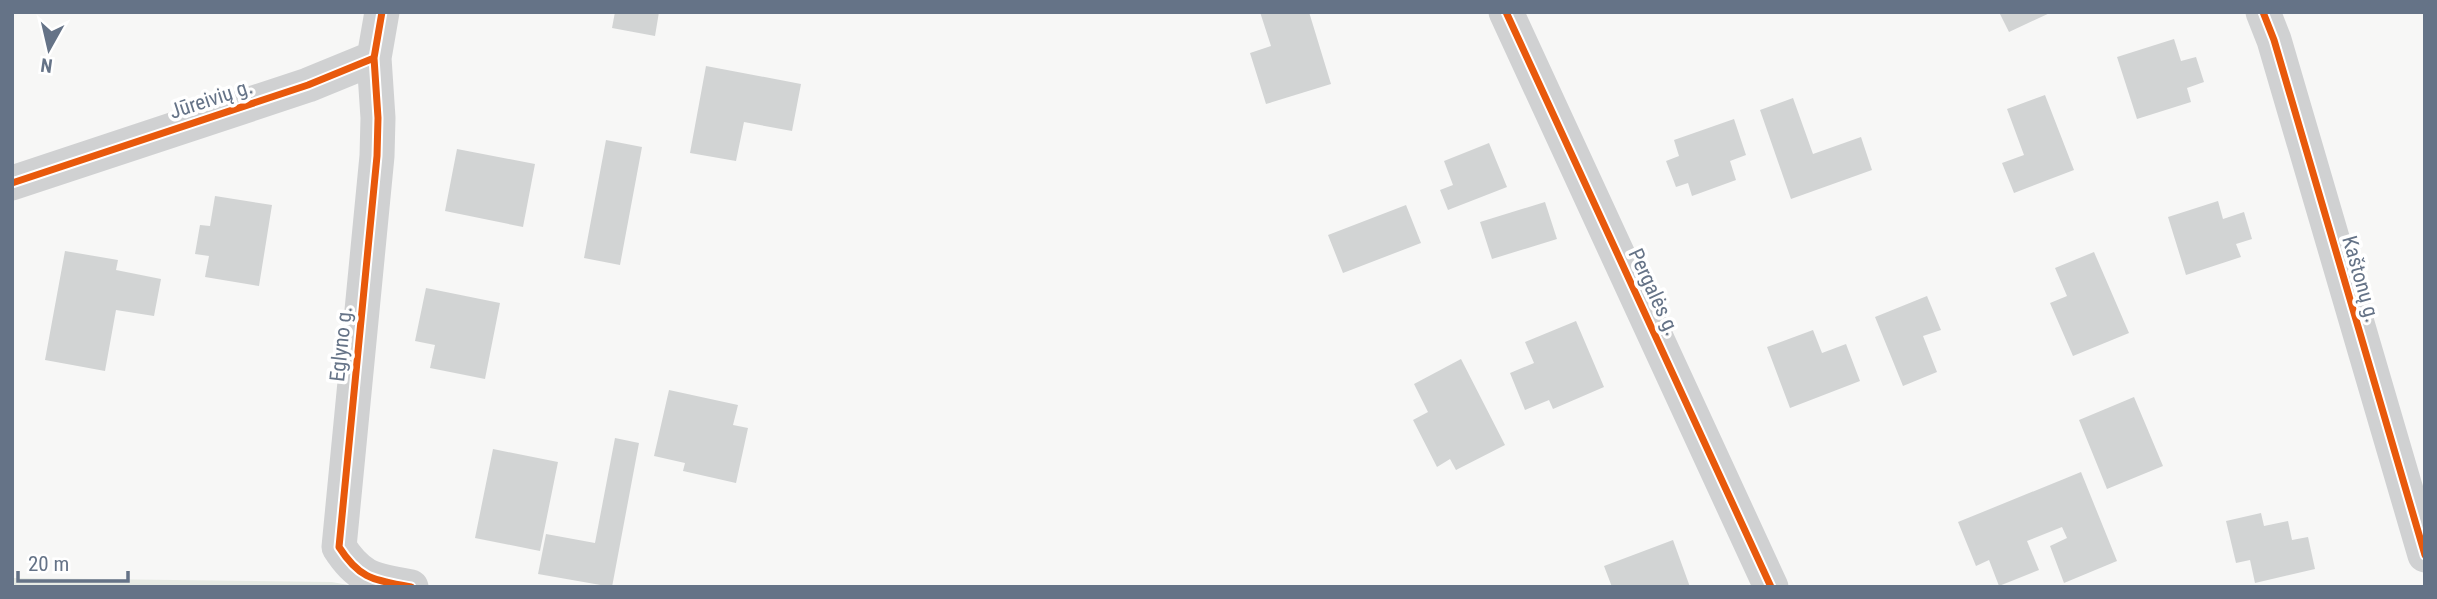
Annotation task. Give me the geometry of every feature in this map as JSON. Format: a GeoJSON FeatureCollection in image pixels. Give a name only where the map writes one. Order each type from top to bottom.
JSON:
{"type":"FeatureCollection","features":[{"type":"Feature","properties":{"kind":"street"},"geometry":{"type":"LineString","coordinates":[[374,58],[382,12]]}},
{"type":"Feature","properties":{"kind":"street","name":"Pergalės g."},"geometry":{"type":"LineString","coordinates":[[1506,12],[1771,587]]}},
{"type":"Feature","properties":{"kind":"street","name":"Kaštonų g."},"geometry":{"type":"LineString","coordinates":[[2263,12],[2274,40],[2425,555]]}},
{"type":"Feature","properties":{"kind":"street","name":"Jūreivių g."},"geometry":{"type":"LineString","coordinates":[[12,183],[308,85],[374,58]]}},
{"type":"Feature","properties":{"kind":"street","name":"Eglyno g."},"geometry":{"type":"LineString","coordinates":[[374,58],[379,118],[377,156],[339,547],[351,565],[372,580],[411,587]]}},
{"type":"Feature","properties":{"kind":"shaded area"},"geometry":{"type":"Polygon","coordinates":[[[12,578],[332,582],[359,587],[12,587],[12,578]]]}},
{"type":"Feature","properties":{"kind":"building"},"geometry":{"type":"Polygon","coordinates":[[[615,12],[659,12],[655,36],[612,28],[615,12]]]}},
{"type":"Feature","properties":{"kind":"building"},"geometry":{"type":"Polygon","coordinates":[[[1260,12],[1309,12],[1331,84],[1266,104],[1250,53],[1271,46],[1260,12]]]}},
{"type":"Feature","properties":{"kind":"building"},"geometry":{"type":"Polygon","coordinates":[[[1999,12],[2052,12],[2009,32],[1999,12]]]}},
{"type":"Feature","properties":{"kind":"building"},"geometry":{"type":"Polygon","coordinates":[[[2174,39],[2181,61],[2196,57],[2204,82],[2187,88],[2191,102],[2137,119],[2117,57],[2174,39]]]}},
{"type":"Feature","properties":{"kind":"building"},"geometry":{"type":"Polygon","coordinates":[[[706,66],[801,84],[792,131],[744,122],[736,161],[690,153],[706,66]]]}},
{"type":"Feature","properties":{"kind":"building"},"geometry":{"type":"Polygon","coordinates":[[[2045,95],[2074,170],[2014,193],[2002,163],[2024,155],[2007,109],[2045,95]]]}},
{"type":"Feature","properties":{"kind":"building"},"geometry":{"type":"Polygon","coordinates":[[[1793,98],[1813,154],[1861,137],[1872,170],[1791,199],[1760,110],[1793,98]]]}},
{"type":"Feature","properties":{"kind":"building"},"geometry":{"type":"Polygon","coordinates":[[[1734,119],[1746,155],[1730,161],[1736,180],[1692,196],[1688,183],[1676,187],[1666,161],[1679,156],[1674,140],[1734,119]]]}},
{"type":"Feature","properties":{"kind":"building"},"geometry":{"type":"Polygon","coordinates":[[[606,140],[642,147],[620,265],[584,258],[606,140]]]}},
{"type":"Feature","properties":{"kind":"building"},"geometry":{"type":"Polygon","coordinates":[[[1489,143],[1507,187],[1448,210],[1440,190],[1453,185],[1444,161],[1489,143]]]}},
{"type":"Feature","properties":{"kind":"building"},"geometry":{"type":"Polygon","coordinates":[[[457,149],[535,164],[523,227],[445,211],[457,149]]]}},
{"type":"Feature","properties":{"kind":"building"},"geometry":{"type":"Polygon","coordinates":[[[215,196],[272,205],[259,286],[205,277],[209,256],[195,254],[200,225],[210,226],[215,196]]]}},
{"type":"Feature","properties":{"kind":"building"},"geometry":{"type":"Polygon","coordinates":[[[2218,201],[2223,219],[2244,212],[2252,239],[2236,244],[2241,257],[2186,275],[2168,217],[2218,201]]]}},
{"type":"Feature","properties":{"kind":"building"},"geometry":{"type":"Polygon","coordinates":[[[1545,202],[1557,239],[1492,259],[1480,222],[1545,202]]]}},
{"type":"Feature","properties":{"kind":"building"},"geometry":{"type":"Polygon","coordinates":[[[1406,205],[1421,243],[1343,273],[1328,235],[1406,205]]]}},
{"type":"Feature","properties":{"kind":"building"},"geometry":{"type":"Polygon","coordinates":[[[65,251],[118,260],[116,270],[161,279],[154,316],[116,310],[105,371],[45,360],[65,251]]]}},
{"type":"Feature","properties":{"kind":"building"},"geometry":{"type":"Polygon","coordinates":[[[2094,252],[2129,333],[2073,356],[2050,303],[2067,296],[2055,268],[2094,252]]]}},
{"type":"Feature","properties":{"kind":"building"},"geometry":{"type":"Polygon","coordinates":[[[426,288],[500,303],[485,379],[430,368],[435,345],[415,341],[426,288]]]}},
{"type":"Feature","properties":{"kind":"building"},"geometry":{"type":"Polygon","coordinates":[[[1927,296],[1941,330],[1923,336],[1937,372],[1903,386],[1875,317],[1927,296]]]}},
{"type":"Feature","properties":{"kind":"building"},"geometry":{"type":"Polygon","coordinates":[[[1576,321],[1604,387],[1553,409],[1549,400],[1525,410],[1510,373],[1534,363],[1525,342],[1576,321]]]}},
{"type":"Feature","properties":{"kind":"building"},"geometry":{"type":"Polygon","coordinates":[[[1813,330],[1822,353],[1846,344],[1860,381],[1790,408],[1767,347],[1813,330]]]}},
{"type":"Feature","properties":{"kind":"building"},"geometry":{"type":"Polygon","coordinates":[[[1461,359],[1505,445],[1456,470],[1450,459],[1437,467],[1413,420],[1428,412],[1414,384],[1461,359]]]}},
{"type":"Feature","properties":{"kind":"building"},"geometry":{"type":"Polygon","coordinates":[[[669,390],[738,405],[733,425],[748,428],[736,483],[683,471],[685,463],[654,456],[669,390]]]}},
{"type":"Feature","properties":{"kind":"building"},"geometry":{"type":"Polygon","coordinates":[[[2134,397],[2163,466],[2107,489],[2079,420],[2134,397]]]}},
{"type":"Feature","properties":{"kind":"building"},"geometry":{"type":"Polygon","coordinates":[[[615,438],[639,443],[612,587],[538,574],[546,534],[595,543],[615,438]]]}},
{"type":"Feature","properties":{"kind":"building"},"geometry":{"type":"Polygon","coordinates":[[[493,449],[558,462],[540,551],[475,538],[493,449]]]}},
{"type":"Feature","properties":{"kind":"building"},"geometry":{"type":"Polygon","coordinates":[[[2081,472],[2117,561],[2064,583],[2050,546],[2067,538],[2062,527],[2027,541],[2039,570],[1999,586],[1989,560],[1976,566],[1958,522],[2081,472]]]}},
{"type":"Feature","properties":{"kind":"building"},"geometry":{"type":"Polygon","coordinates":[[[2261,513],[2264,526],[2288,521],[2292,540],[2308,537],[2315,569],[2255,583],[2250,560],[2236,563],[2226,521],[2261,513]]]}},
{"type":"Feature","properties":{"kind":"building"},"geometry":{"type":"Polygon","coordinates":[[[1673,540],[1690,587],[1612,587],[1604,566],[1673,540]]]}},
{"type":"Feature","properties":{"kind":"cycle path"},"geometry":{"type":"LineString","coordinates":[[12,183],[308,85],[374,58],[382,12]]}},
{"type":"Feature","properties":{"kind":"cycle path"},"geometry":{"type":"LineString","coordinates":[[1506,12],[1771,587]]}},
{"type":"Feature","properties":{"kind":"cycle path"},"geometry":{"type":"LineString","coordinates":[[2263,12],[2274,40],[2425,555]]}},
{"type":"Feature","properties":{"kind":"cycle path"},"geometry":{"type":"LineString","coordinates":[[374,58],[378,118],[377,156],[339,547],[354,566],[369,577],[411,587]]}}]}
